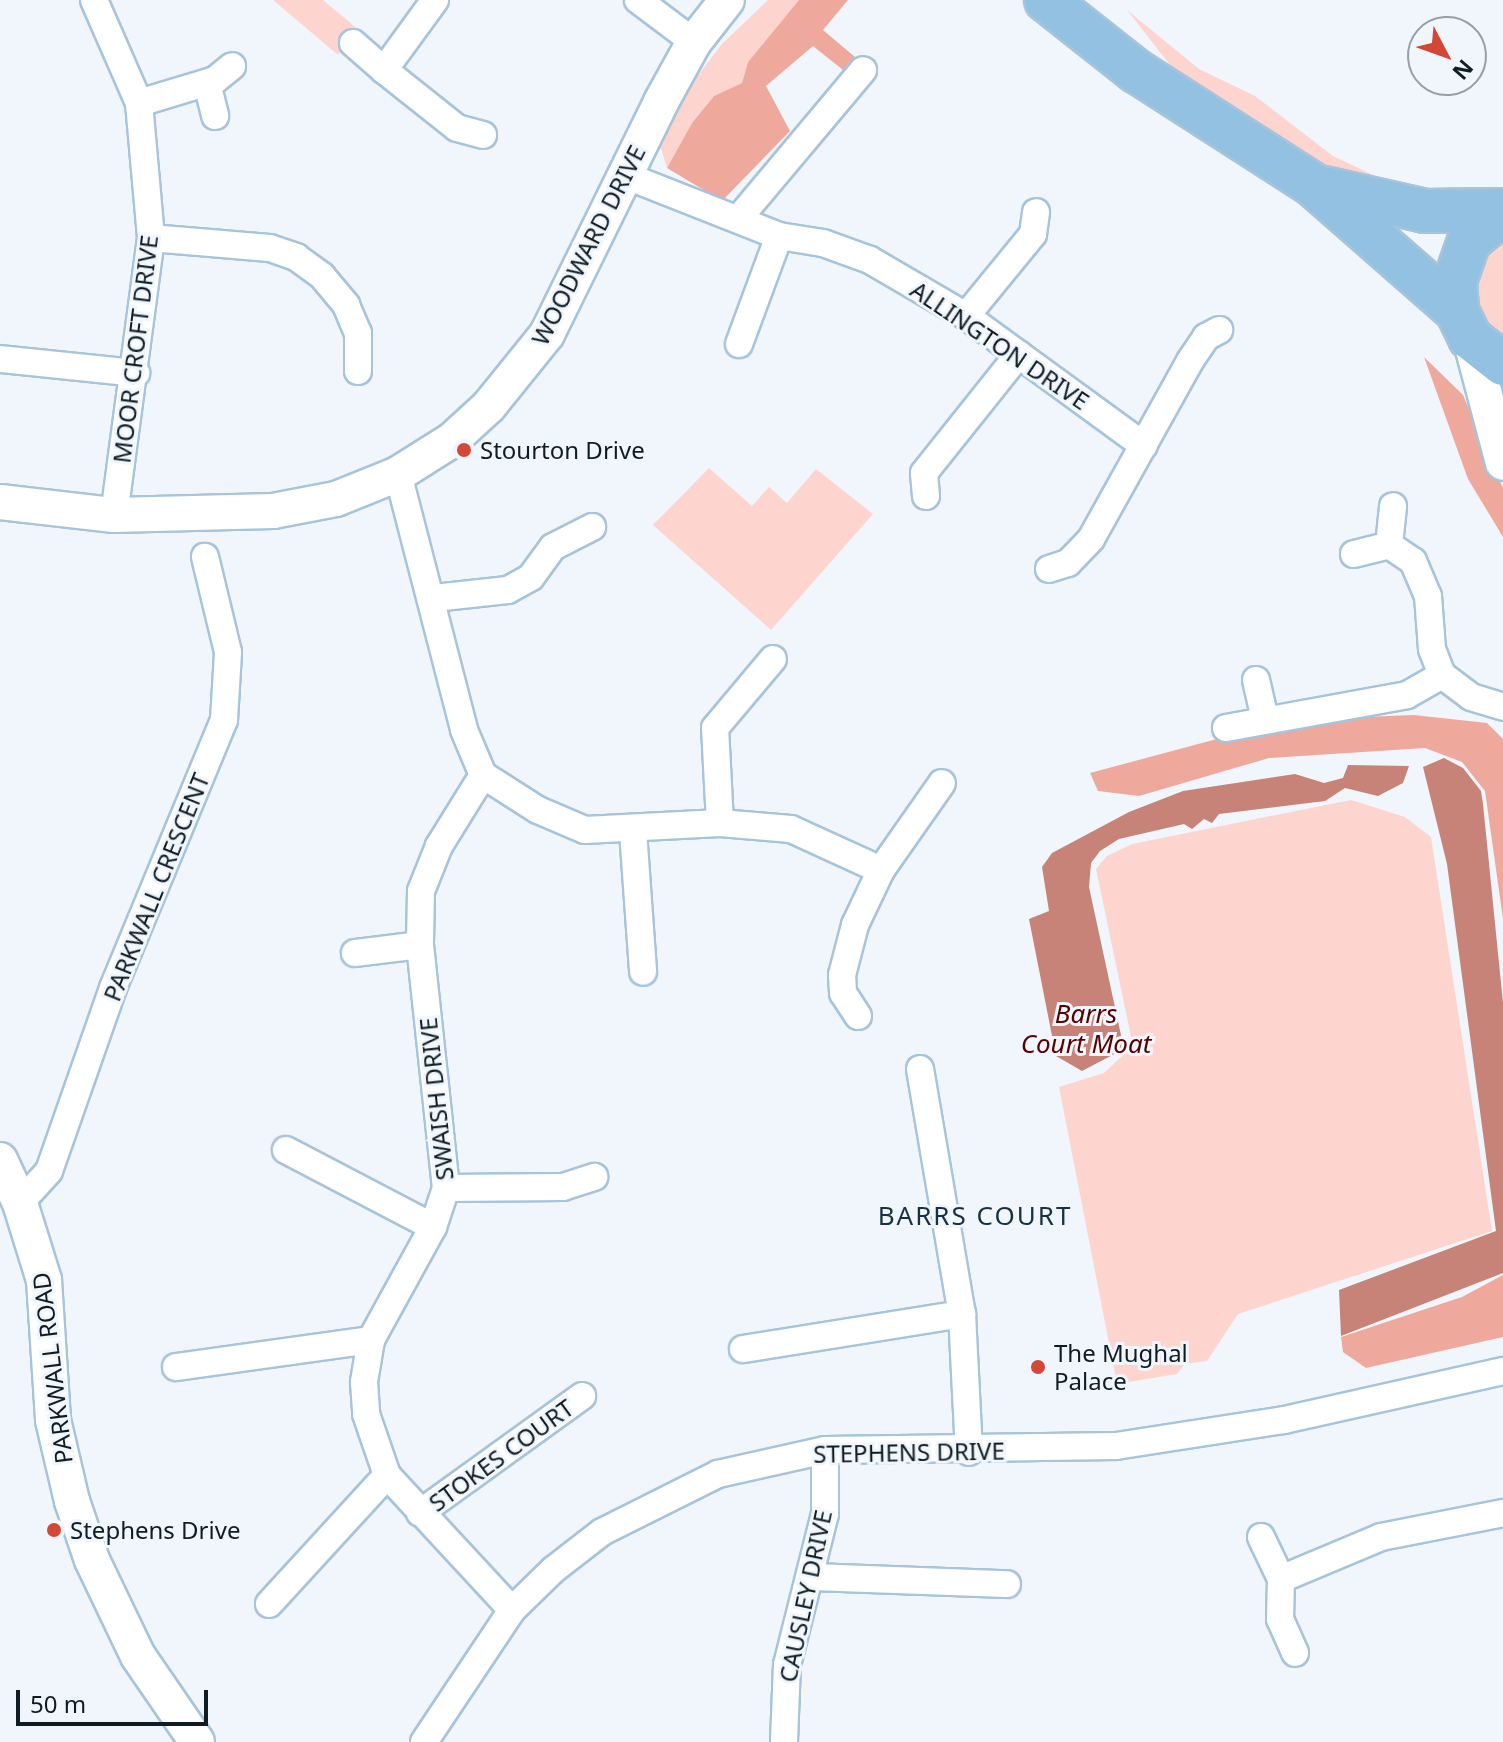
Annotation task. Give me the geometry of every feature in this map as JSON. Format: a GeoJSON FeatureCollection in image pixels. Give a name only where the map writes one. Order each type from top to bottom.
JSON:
{"type":"FeatureCollection","features":[{"type":"Feature","properties":{"kind":"main road"},"geometry":{"type":"LineString","coordinates":[[1046,0],[1136,71],[1312,184],[1503,364]]}},
{"type":"Feature","properties":{"kind":"main road"},"geometry":{"type":"LineString","coordinates":[[1089,0],[1213,119]]}},
{"type":"Feature","properties":{"kind":"main road"},"geometry":{"type":"LineString","coordinates":[[1312,184],[1425,211],[1503,212]]}},
{"type":"Feature","properties":{"kind":"main road"},"geometry":{"type":"LineString","coordinates":[[1464,324],[1455,281],[1461,256],[1469,241],[1503,212]]}},
{"type":"Feature","properties":{"kind":"street","name":"MOOR CROFT DRIVE"},"geometry":{"type":"LineString","coordinates":[[94,0],[139,103],[151,238],[136,373],[114,515]]}},
{"type":"Feature","properties":{"kind":"street"},"geometry":{"type":"LineString","coordinates":[[384,70],[435,0]]}},
{"type":"Feature","properties":{"kind":"street"},"geometry":{"type":"LineString","coordinates":[[638,0],[694,42]]}},
{"type":"Feature","properties":{"kind":"street","name":"WOODWARD DRIVE"},"geometry":{"type":"LineString","coordinates":[[0,502],[114,515],[273,511],[336,499],[398,474],[452,440],[489,406],[547,334],[624,175],[694,42],[727,0]]}},
{"type":"Feature","properties":{"kind":"street","name":"WOODWARD DRIVE"},"geometry":{"type":"LineString","coordinates":[[694,42],[746,0]]}},
{"type":"Feature","properties":{"kind":"street"},"geometry":{"type":"LineString","coordinates":[[353,43],[457,128],[483,135]]}},
{"type":"Feature","properties":{"kind":"street"},"geometry":{"type":"LineString","coordinates":[[139,103],[207,83],[232,66]]}},
{"type":"Feature","properties":{"kind":"street"},"geometry":{"type":"LineString","coordinates":[[739,218],[863,70]]}},
{"type":"Feature","properties":{"kind":"street"},"geometry":{"type":"LineString","coordinates":[[207,83],[215,116]]}},
{"type":"Feature","properties":{"kind":"street","name":"ALLINGTON DRIVE"},"geometry":{"type":"LineString","coordinates":[[624,175],[779,236],[823,243],[870,260],[966,316],[1144,446]]}},
{"type":"Feature","properties":{"kind":"street"},"geometry":{"type":"LineString","coordinates":[[966,316],[1033,234],[1036,212]]}},
{"type":"Feature","properties":{"kind":"street"},"geometry":{"type":"LineString","coordinates":[[739,344],[779,236]]}},
{"type":"Feature","properties":{"kind":"street"},"geometry":{"type":"LineString","coordinates":[[151,238],[270,248],[296,257],[322,276],[346,305],[358,333],[358,371]]}},
{"type":"Feature","properties":{"kind":"street"},"geometry":{"type":"LineString","coordinates":[[1464,324],[1503,463]]}},
{"type":"Feature","properties":{"kind":"street"},"geometry":{"type":"LineString","coordinates":[[1049,569],[1068,563],[1091,539],[1190,361],[1206,337],[1219,330]]}},
{"type":"Feature","properties":{"kind":"street"},"geometry":{"type":"LineString","coordinates":[[926,496],[924,473],[1019,354]]}},
{"type":"Feature","properties":{"kind":"street"},"geometry":{"type":"LineString","coordinates":[[0,359],[136,373]]}},
{"type":"Feature","properties":{"kind":"street"},"geometry":{"type":"LineString","coordinates":[[398,474],[434,598],[454,699],[483,775],[565,825],[633,831],[720,823],[791,829],[881,870]]}},
{"type":"Feature","properties":{"kind":"street"},"geometry":{"type":"LineString","coordinates":[[1389,545],[1393,506]]}},
{"type":"Feature","properties":{"kind":"street"},"geometry":{"type":"LineString","coordinates":[[434,598],[508,590],[531,577],[569,535],[592,527]]}},
{"type":"Feature","properties":{"kind":"street"},"geometry":{"type":"LineString","coordinates":[[1354,554],[1389,545],[1413,561],[1428,596],[1432,649],[1442,675],[1471,697],[1503,707]]}},
{"type":"Feature","properties":{"kind":"street","name":"PARKWALL CRESCENT"},"geometry":{"type":"LineString","coordinates":[[20,1203],[49,1171],[113,988],[224,720],[228,652],[205,557]]}},
{"type":"Feature","properties":{"kind":"street"},"geometry":{"type":"LineString","coordinates":[[720,823],[715,728],[773,659]]}},
{"type":"Feature","properties":{"kind":"street"},"geometry":{"type":"LineString","coordinates":[[1226,728],[1407,695],[1442,675]]}},
{"type":"Feature","properties":{"kind":"street"},"geometry":{"type":"LineString","coordinates":[[1256,680],[1265,719]]}},
{"type":"Feature","properties":{"kind":"street","name":"SWAISH DRIVE"},"geometry":{"type":"LineString","coordinates":[[483,775],[428,868],[420,945],[446,1188],[433,1227],[371,1340],[364,1382],[366,1414],[387,1475],[512,1610]]}},
{"type":"Feature","properties":{"kind":"street"},"geometry":{"type":"LineString","coordinates":[[858,1016],[843,993],[842,975],[855,925],[881,870],[942,783]]}},
{"type":"Feature","properties":{"kind":"street"},"geometry":{"type":"LineString","coordinates":[[633,831],[643,972]]}},
{"type":"Feature","properties":{"kind":"street"},"geometry":{"type":"LineString","coordinates":[[355,953],[420,945]]}},
{"type":"Feature","properties":{"kind":"street"},"geometry":{"type":"LineString","coordinates":[[920,1069],[962,1314],[969,1452]]}},
{"type":"Feature","properties":{"kind":"street"},"geometry":{"type":"LineString","coordinates":[[286,1150],[433,1227]]}},
{"type":"Feature","properties":{"kind":"street","name":"PARKWALL ROAD"},"geometry":{"type":"LineString","coordinates":[[0,1160],[20,1203],[44,1280],[53,1420],[72,1501],[124,1628],[197,1742]]}},
{"type":"Feature","properties":{"kind":"street"},"geometry":{"type":"LineString","coordinates":[[446,1188],[563,1187],[594,1177]]}},
{"type":"Feature","properties":{"kind":"street"},"geometry":{"type":"LineString","coordinates":[[743,1349],[962,1314]]}},
{"type":"Feature","properties":{"kind":"street"},"geometry":{"type":"LineString","coordinates":[[176,1367],[371,1340]]}},
{"type":"Feature","properties":{"kind":"street","name":"STEPHENS DRIVE"},"geometry":{"type":"LineString","coordinates":[[424,1742],[512,1610],[602,1532],[718,1474],[825,1450],[969,1452],[1129,1445],[1284,1420],[1503,1371]]}},
{"type":"Feature","properties":{"kind":"street","name":"STOKES COURT"},"geometry":{"type":"LineString","coordinates":[[420,1513],[582,1396]]}},
{"type":"Feature","properties":{"kind":"street","name":"CAUSLEY DRIVE"},"geometry":{"type":"LineString","coordinates":[[784,1742],[787,1665],[812,1577],[825,1514],[825,1450]]}},
{"type":"Feature","properties":{"kind":"street"},"geometry":{"type":"LineString","coordinates":[[269,1604],[387,1475]]}},
{"type":"Feature","properties":{"kind":"street"},"geometry":{"type":"LineString","coordinates":[[1281,1579],[1381,1537],[1503,1513]]}},
{"type":"Feature","properties":{"kind":"street"},"geometry":{"type":"LineString","coordinates":[[1261,1537],[1281,1579],[1280,1619],[1295,1653]]}},
{"type":"Feature","properties":{"kind":"street"},"geometry":{"type":"LineString","coordinates":[[812,1577],[1007,1584]]}},
{"type":"Feature","properties":{"kind":"shaded area"},"geometry":{"type":"Polygon","coordinates":[[[273,0],[323,0],[359,30],[338,55],[273,0]]]}},
{"type":"Feature","properties":{"kind":"shaded area"},"geometry":{"type":"Polygon","coordinates":[[[768,0],[799,0],[748,62],[742,83],[714,96],[692,123],[667,168],[660,145],[687,90],[721,45],[768,0]]]}},
{"type":"Feature","properties":{"kind":"shaded area"},"geometry":{"type":"Polygon","coordinates":[[[799,0],[848,0],[823,30],[855,57],[843,70],[813,46],[766,86],[790,131],[722,201],[667,168],[692,123],[714,96],[742,83],[748,62],[799,0]]]}},
{"type":"Feature","properties":{"kind":"shaded area"},"geometry":{"type":"Polygon","coordinates":[[[1127,10],[1199,69],[1255,96],[1333,156],[1396,186],[1336,178],[1246,125],[1174,70],[1127,10]]]}},
{"type":"Feature","properties":{"kind":"shaded area"},"geometry":{"type":"Polygon","coordinates":[[[1503,239],[1503,344],[1486,328],[1476,307],[1476,275],[1486,254],[1503,239]]]}},
{"type":"Feature","properties":{"kind":"shaded area"},"geometry":{"type":"Polygon","coordinates":[[[1424,357],[1463,395],[1503,488],[1503,537],[1468,479],[1424,357]]]}},
{"type":"Feature","properties":{"kind":"shaded area"},"geometry":{"type":"Polygon","coordinates":[[[709,468],[752,506],[769,487],[787,503],[816,469],[873,514],[771,630],[653,525],[709,468]]]}},
{"type":"Feature","properties":{"kind":"shaded area"},"geometry":{"type":"Polygon","coordinates":[[[1414,715],[1487,723],[1503,739],[1503,919],[1485,791],[1462,762],[1425,748],[1269,758],[1139,796],[1098,791],[1090,773],[1288,720],[1414,715]]]}},
{"type":"Feature","properties":{"kind":"shaded area"},"geometry":{"type":"Polygon","coordinates":[[[1351,800],[1405,817],[1431,837],[1492,1231],[1238,1314],[1207,1361],[1185,1364],[1177,1374],[1117,1384],[1059,1087],[1104,1073],[1133,1046],[1096,869],[1107,856],[1132,844],[1351,800]]]}},
{"type":"Feature","properties":{"kind":"shaded area"},"geometry":{"type":"Polygon","coordinates":[[[1503,1275],[1503,1337],[1366,1368],[1343,1352],[1341,1337],[1462,1297],[1503,1275]]]}},
{"type":"Feature","properties":{"kind":"water"},"geometry":{"type":"Polygon","coordinates":[[[1444,758],[1463,768],[1481,791],[1483,804],[1503,1003],[1503,1273],[1341,1336],[1339,1290],[1496,1231],[1447,864],[1423,767],[1444,758]]]}},
{"type":"Feature","properties":{"kind":"water","name":"Barrs Court Moat"},"geometry":{"type":"Polygon","coordinates":[[[1348,765],[1409,766],[1403,783],[1378,796],[1345,788],[1325,801],[1219,814],[1212,823],[1204,819],[1192,829],[1184,824],[1119,839],[1100,851],[1091,863],[1089,887],[1124,1049],[1082,1071],[1056,1056],[1029,919],[1049,911],[1042,867],[1052,853],[1129,812],[1183,791],[1295,774],[1324,783],[1343,778],[1348,765]]]}},
{"type":"Feature","properties":{"kind":"place","name":"Stourton Drive"},"geometry":{"type":"Point","coordinates":[464,450]}},
{"type":"Feature","properties":{"kind":"place","name":"The Mughal Palace"},"geometry":{"type":"Point","coordinates":[1038,1367]}},
{"type":"Feature","properties":{"kind":"place","name":"Stephens Drive"},"geometry":{"type":"Point","coordinates":[54,1530]}},
{"type":"Feature","properties":{"kind":"district","name":"BARRS COURT"},"geometry":{"type":"Point","coordinates":[975,1216]}}]}
